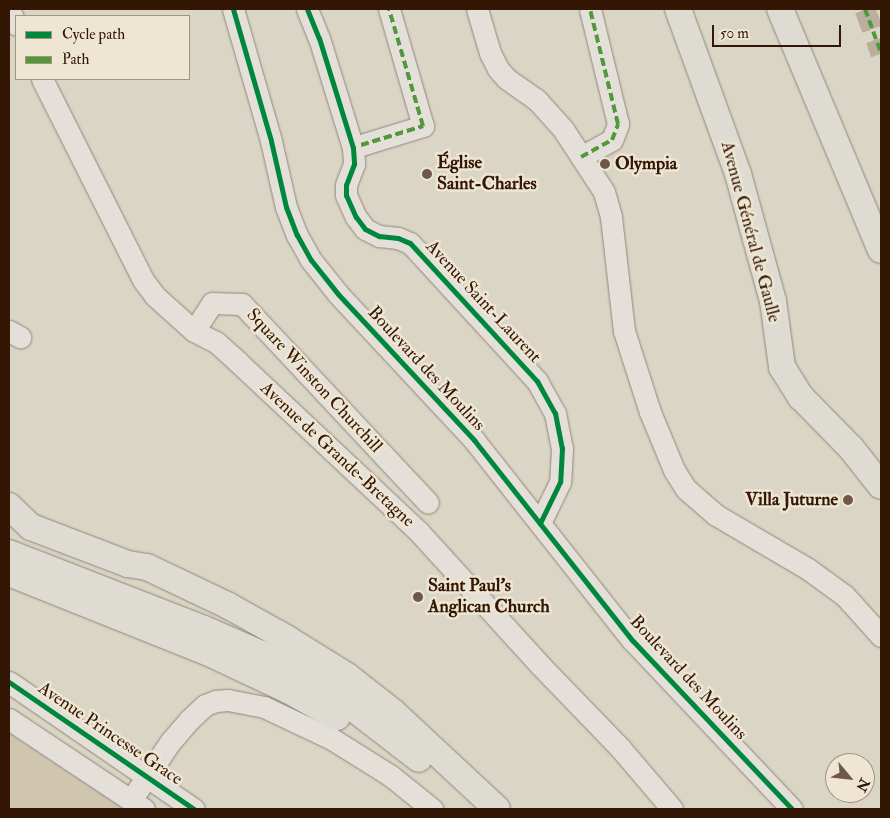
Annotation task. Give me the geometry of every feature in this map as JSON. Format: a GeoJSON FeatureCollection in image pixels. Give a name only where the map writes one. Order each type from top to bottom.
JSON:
{"type":"FeatureCollection","features":[{"type":"Feature","properties":{"kind":"main road","name":"Avenue Général de Gaulle"},"geometry":{"type":"LineString","coordinates":[[678,9],[738,174],[773,301],[782,367],[801,397],[851,448],[881,486]]}},
{"type":"Feature","properties":{"kind":"main road"},"geometry":{"type":"LineString","coordinates":[[780,9],[881,250]]}},
{"type":"Feature","properties":{"kind":"main road"},"geometry":{"type":"LineString","coordinates":[[9,506],[31,527],[128,564],[147,567],[227,605],[286,638],[347,676],[393,712],[497,809]]}},
{"type":"Feature","properties":{"kind":"main road"},"geometry":{"type":"LineString","coordinates":[[9,554],[204,629],[264,656],[353,708],[416,756],[474,809]]}},
{"type":"Feature","properties":{"kind":"main road"},"geometry":{"type":"LineString","coordinates":[[9,573],[209,653],[288,690],[356,728],[416,756]]}},
{"type":"Feature","properties":{"kind":"street"},"geometry":{"type":"LineString","coordinates":[[9,9],[15,23]]}},
{"type":"Feature","properties":{"kind":"street","name":"Boulevard des Moulins"},"geometry":{"type":"LineString","coordinates":[[233,9],[271,141],[283,198],[304,248],[338,294],[474,440],[633,641],[792,809]]}},
{"type":"Feature","properties":{"kind":"street","name":"Avenue Saint-Laurent"},"geometry":{"type":"LineString","coordinates":[[307,9],[316,29],[353,148],[354,164],[346,185],[346,195],[356,216],[365,229],[379,236],[398,238],[410,243],[537,380],[555,413],[559,429],[562,465],[560,482],[540,523]]}},
{"type":"Feature","properties":{"kind":"street"},"geometry":{"type":"LineString","coordinates":[[361,145],[423,126],[388,9]]}},
{"type":"Feature","properties":{"kind":"street"},"geometry":{"type":"LineString","coordinates":[[477,9],[490,53],[498,69],[507,79],[545,108],[563,129],[604,192],[608,209],[624,331],[650,412],[674,470],[686,489],[716,516],[808,569],[846,596],[881,636]]}},
{"type":"Feature","properties":{"kind":"street"},"geometry":{"type":"LineString","coordinates":[[581,157],[612,140],[618,124],[590,9]]}},
{"type":"Feature","properties":{"kind":"street","name":"Avenue de Grande-Bretagne"},"geometry":{"type":"LineString","coordinates":[[42,80],[142,280],[155,296],[194,331],[216,342],[419,532],[540,665],[621,749],[672,809]]}},
{"type":"Feature","properties":{"kind":"street","name":"Square Winston Churchill"},"geometry":{"type":"LineString","coordinates":[[194,331],[212,303],[242,304],[428,503]]}},
{"type":"Feature","properties":{"kind":"street","name":"Avenue Princesse Grace"},"geometry":{"type":"LineString","coordinates":[[9,682],[194,809]]}},
{"type":"Feature","properties":{"kind":"street"},"geometry":{"type":"LineString","coordinates":[[9,720],[138,805],[148,776],[171,741],[189,720],[206,705],[216,701],[242,701],[264,707],[332,739],[391,776],[432,809]]}},
{"type":"Feature","properties":{"kind":"street","name":"Avenue Princesse Grace"},"geometry":{"type":"LineString","coordinates":[[153,809],[167,790]]}},
{"type":"Feature","properties":{"kind":"shaded area"},"geometry":{"type":"Polygon","coordinates":[[[9,733],[124,809],[9,809],[9,733]]]}},
{"type":"Feature","properties":{"kind":"tunnel"},"geometry":{"type":"LineString","coordinates":[[865,9],[881,53]]}},
{"type":"Feature","properties":{"kind":"marked path"},"geometry":{"type":"LineString","coordinates":[[361,145],[423,126],[389,9]]}},
{"type":"Feature","properties":{"kind":"marked path"},"geometry":{"type":"LineString","coordinates":[[581,157],[612,140],[618,124],[590,9]]}},
{"type":"Feature","properties":{"kind":"marked path"},"geometry":{"type":"LineString","coordinates":[[865,9],[881,53]]}},
{"type":"Feature","properties":{"kind":"cycle path"},"geometry":{"type":"LineString","coordinates":[[233,9],[271,141],[286,207],[297,235],[311,260],[338,294],[474,440],[633,641],[792,809]]}},
{"type":"Feature","properties":{"kind":"cycle path"},"geometry":{"type":"LineString","coordinates":[[307,9],[319,38],[353,148],[354,164],[346,185],[346,195],[356,217],[365,229],[379,236],[398,238],[410,243],[537,381],[555,413],[562,448],[560,482],[540,523]]}},
{"type":"Feature","properties":{"kind":"cycle path"},"geometry":{"type":"LineString","coordinates":[[9,682],[194,809]]}},
{"type":"Feature","properties":{"kind":"place","name":"Olympia"},"geometry":{"type":"Point","coordinates":[605,164]}},
{"type":"Feature","properties":{"kind":"place","name":"Église Saint-Charles"},"geometry":{"type":"Point","coordinates":[427,174]}},
{"type":"Feature","properties":{"kind":"place","name":"Villa Juturne"},"geometry":{"type":"Point","coordinates":[848,500]}},
{"type":"Feature","properties":{"kind":"place","name":"Saint Paul's Anglican Church"},"geometry":{"type":"Point","coordinates":[418,597]}}]}
